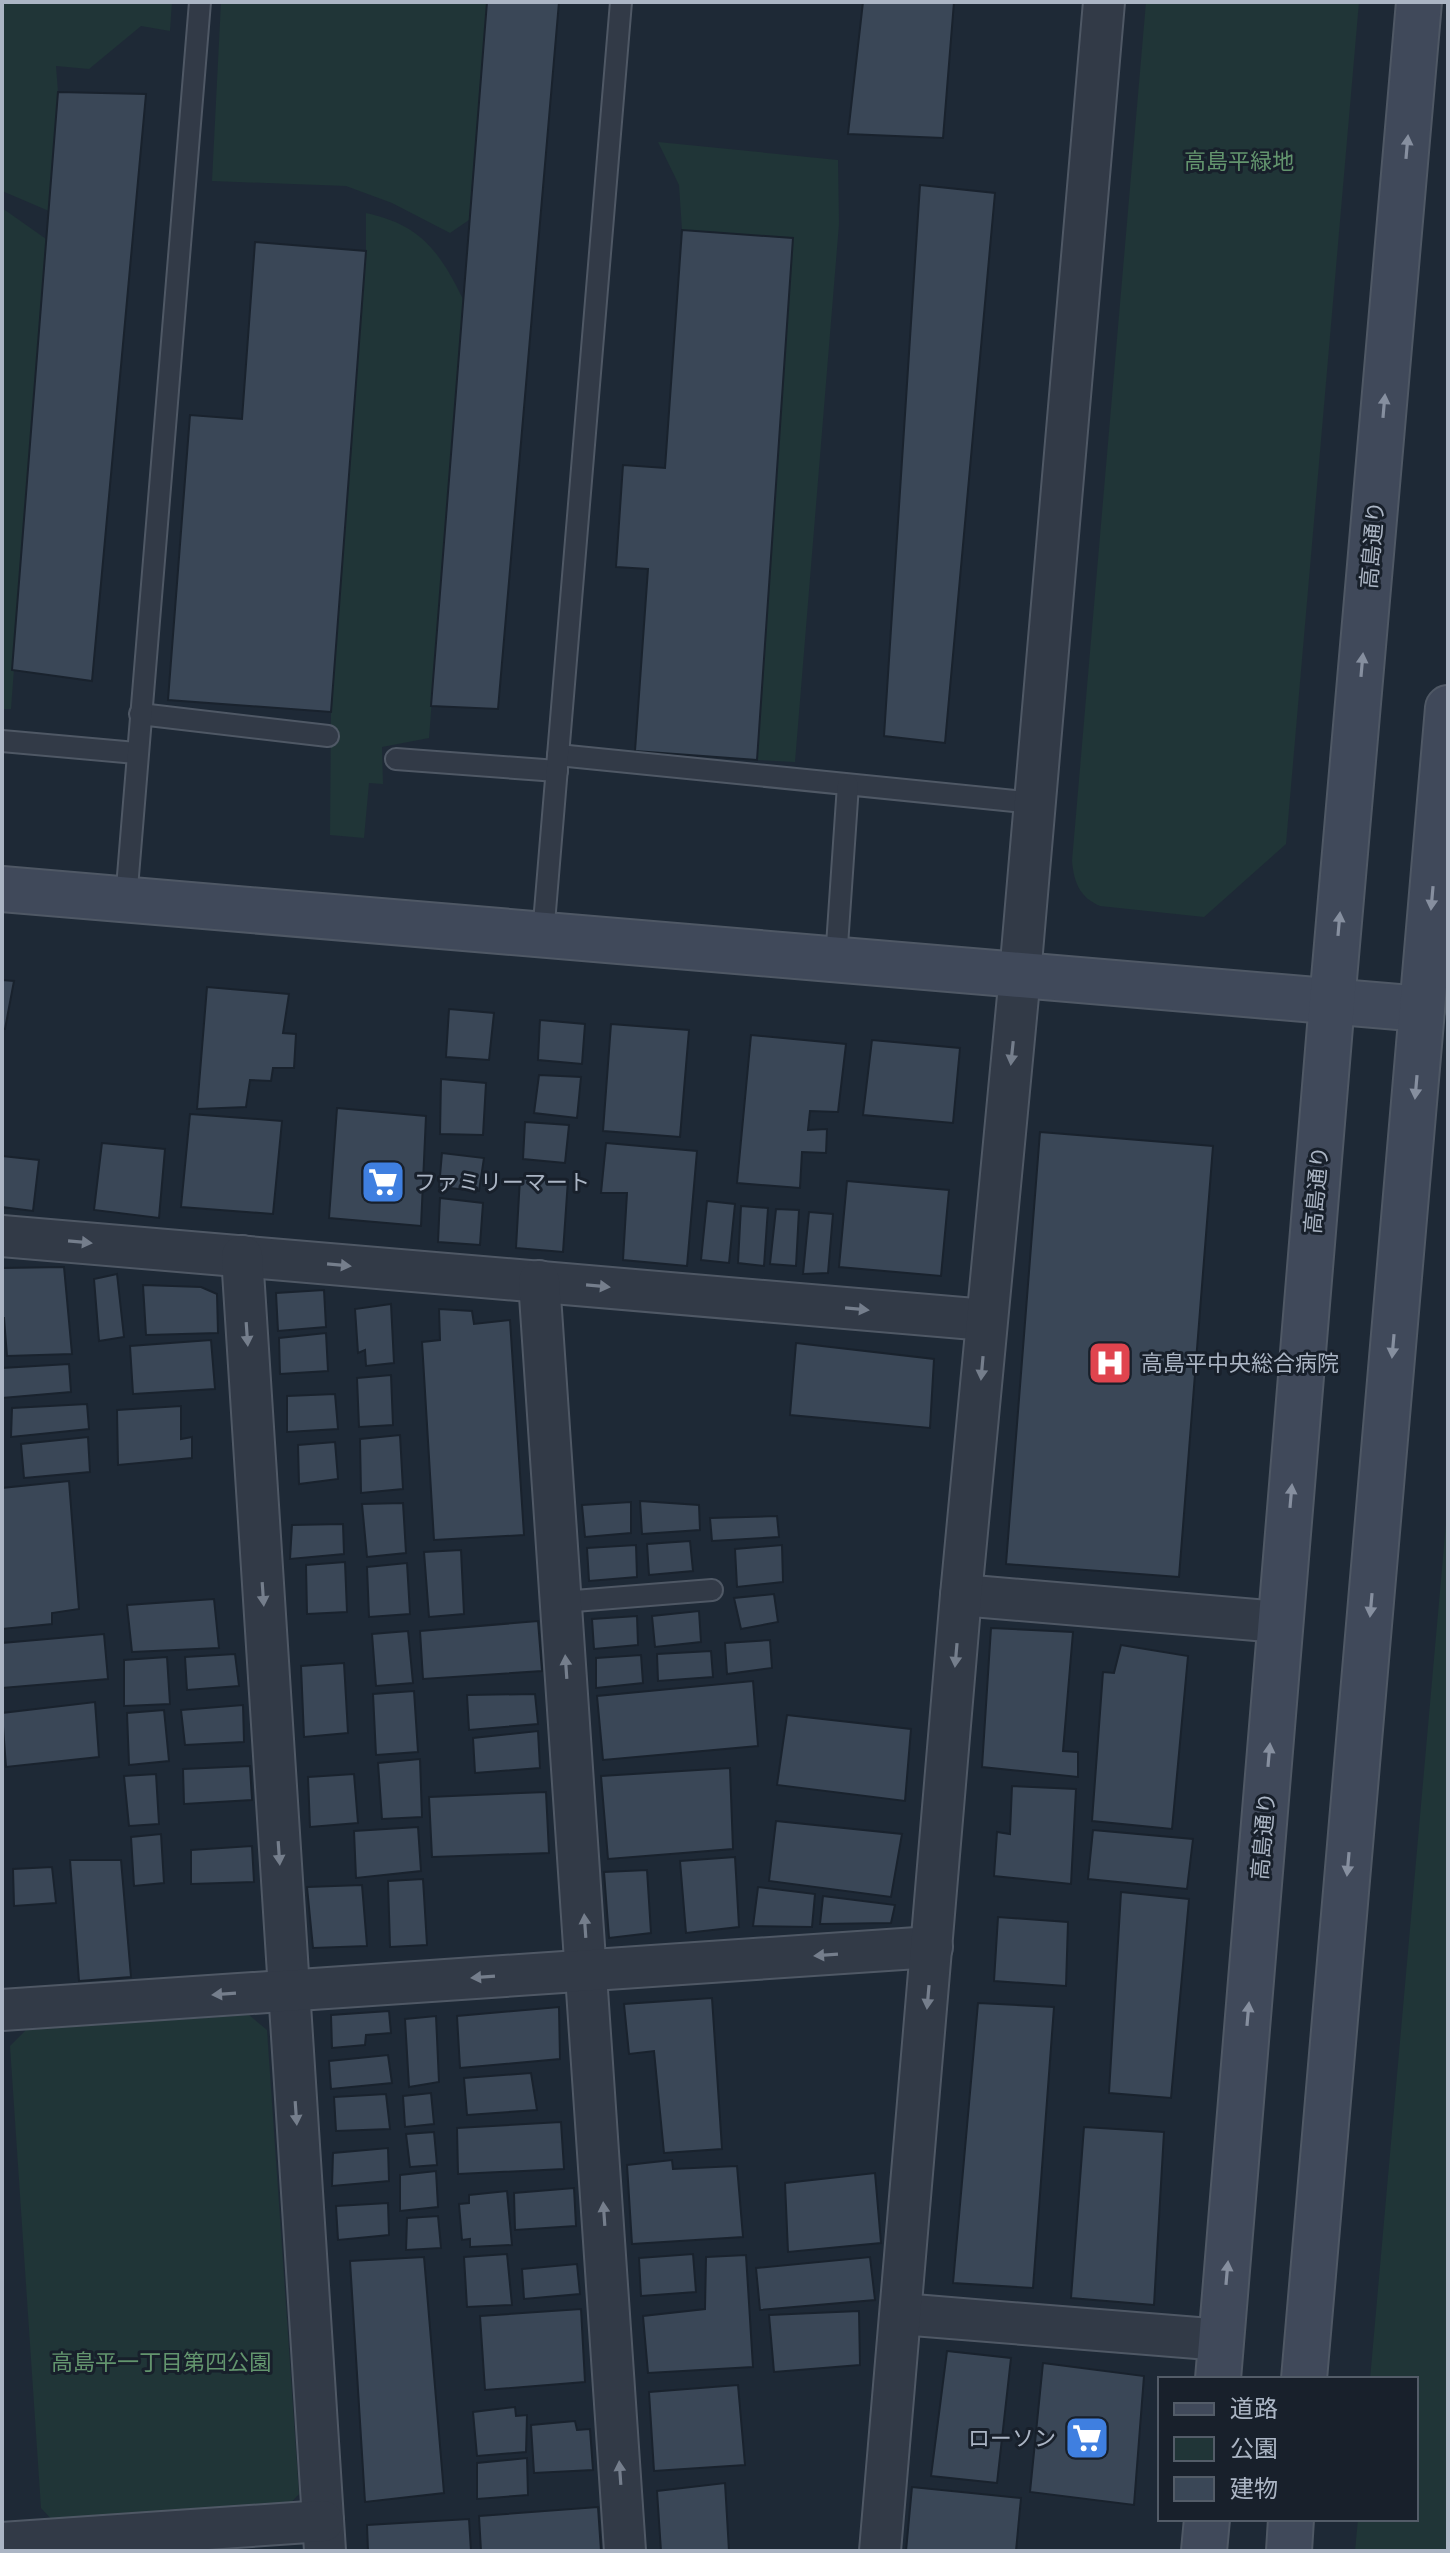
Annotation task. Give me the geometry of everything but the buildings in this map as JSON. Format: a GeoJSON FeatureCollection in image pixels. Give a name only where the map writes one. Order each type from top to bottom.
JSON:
{"type":"FeatureCollection","features":[{"type":"Feature","properties":{"kind":"main road","name":"高島通り"},"geometry":{"type":"LineString","coordinates":[[1220,2360],[1332,1002],[1419,2]]}},
{"type":"Feature","properties":{"kind":"main road"},"geometry":{"type":"LineString","coordinates":[[1304,2377],[1448,708]]}},
{"type":"Feature","properties":{"kind":"main road"},"geometry":{"type":"LineString","coordinates":[[2,889],[1422,1009]]}},
{"type":"Feature","properties":{"kind":"main road"},"geometry":{"type":"LineString","coordinates":[[1204,2551],[1207,2521]]}},
{"type":"Feature","properties":{"kind":"main road"},"geometry":{"type":"LineString","coordinates":[[1289,2551],[1291,2521]]}},
{"type":"Feature","properties":{"kind":"street"},"geometry":{"type":"LineString","coordinates":[[880,2551],[961,1595],[1020,975],[1104,2]]}},
{"type":"Feature","properties":{"kind":"street"},"geometry":{"type":"LineString","coordinates":[[2,1236],[986,1320]]}},
{"type":"Feature","properties":{"kind":"street"},"geometry":{"type":"LineString","coordinates":[[2,2543],[324,2536],[242,1256]]}},
{"type":"Feature","properties":{"kind":"street"},"geometry":{"type":"LineString","coordinates":[[539,1281],[625,2551]]}},
{"type":"Feature","properties":{"kind":"street"},"geometry":{"type":"LineString","coordinates":[[961,1595],[1280,1622]]}},
{"type":"Feature","properties":{"kind":"street"},"geometry":{"type":"LineString","coordinates":[[2,2010],[932,1947]]}},
{"type":"Feature","properties":{"kind":"street"},"geometry":{"type":"LineString","coordinates":[[901,2314],[1220,2360]]}},
{"type":"Feature","properties":{"kind":"lane"},"geometry":{"type":"LineString","coordinates":[[126,900],[200,2]]}},
{"type":"Feature","properties":{"kind":"lane"},"geometry":{"type":"LineString","coordinates":[[543,935],[621,2]]}},
{"type":"Feature","properties":{"kind":"lane"},"geometry":{"type":"LineString","coordinates":[[140,714],[328,736]]}},
{"type":"Feature","properties":{"kind":"lane"},"geometry":{"type":"LineString","coordinates":[[2,741],[136,753]]}},
{"type":"Feature","properties":{"kind":"lane"},"geometry":{"type":"LineString","coordinates":[[396,759],[558,763],[1034,803]]}},
{"type":"Feature","properties":{"kind":"lane"},"geometry":{"type":"LineString","coordinates":[[836,960],[848,785]]}},
{"type":"Feature","properties":{"kind":"lane"},"geometry":{"type":"LineString","coordinates":[[562,1602],[712,1590]]}},
{"type":"Feature","properties":{"kind":"green space"},"geometry":{"type":"Polygon","coordinates":[[[2,2],[172,2],[170,31],[141,26],[89,69],[56,66],[58,92],[49,211],[2,191],[2,2]]]}},
{"type":"Feature","properties":{"kind":"green space"},"geometry":{"type":"Polygon","coordinates":[[[221,2],[487,2],[469,220],[450,233],[392,203],[346,186],[212,181],[221,2]]]}},
{"type":"Feature","properties":{"kind":"green space","name":"高島平緑地"},"geometry":{"type":"Polygon","coordinates":[[[1146,2],[1359,2],[1286,844],[1204,917],[1100,906],[1079,888],[1072,861],[1146,2]]]}},
{"type":"Feature","properties":{"kind":"green space"},"geometry":{"type":"Polygon","coordinates":[[[658,142],[838,160],[839,224],[795,762],[757,760],[793,238],[682,230],[679,185],[658,142]]]}},
{"type":"Feature","properties":{"kind":"green space"},"geometry":{"type":"Polygon","coordinates":[[[2,208],[46,239],[11,709],[2,709],[2,208]]]}},
{"type":"Feature","properties":{"kind":"green space"},"geometry":{"type":"Polygon","coordinates":[[[366,213],[401,225],[426,242],[463,299],[429,738],[382,747],[383,784],[369,783],[364,838],[330,835],[331,712],[366,251],[366,213]]]}},
{"type":"Feature","properties":{"kind":"green space"},"geometry":{"type":"Polygon","coordinates":[[[1448,1501],[1448,2551],[1355,2551],[1358,2521],[1418,2521],[1418,2377],[1370,2377],[1448,1501]]]}},
{"type":"Feature","properties":{"kind":"green space","name":"高島平一丁目第四公園"},"geometry":{"type":"Polygon","coordinates":[[[249,2015],[267,2030],[299,2494],[283,2511],[55,2523],[41,2508],[10,2046],[26,2030],[249,2015]]]}},
{"type":"Feature","properties":{"kind":"place","name":"ファミリーマート"},"geometry":{"type":"Point","coordinates":[383,1182]}},
{"type":"Feature","properties":{"kind":"place","name":"高島平中央総合病院"},"geometry":{"type":"Point","coordinates":[1110,1363]}},
{"type":"Feature","properties":{"kind":"place","name":"ローソン"},"geometry":{"type":"Point","coordinates":[1087,2438]}}]}
